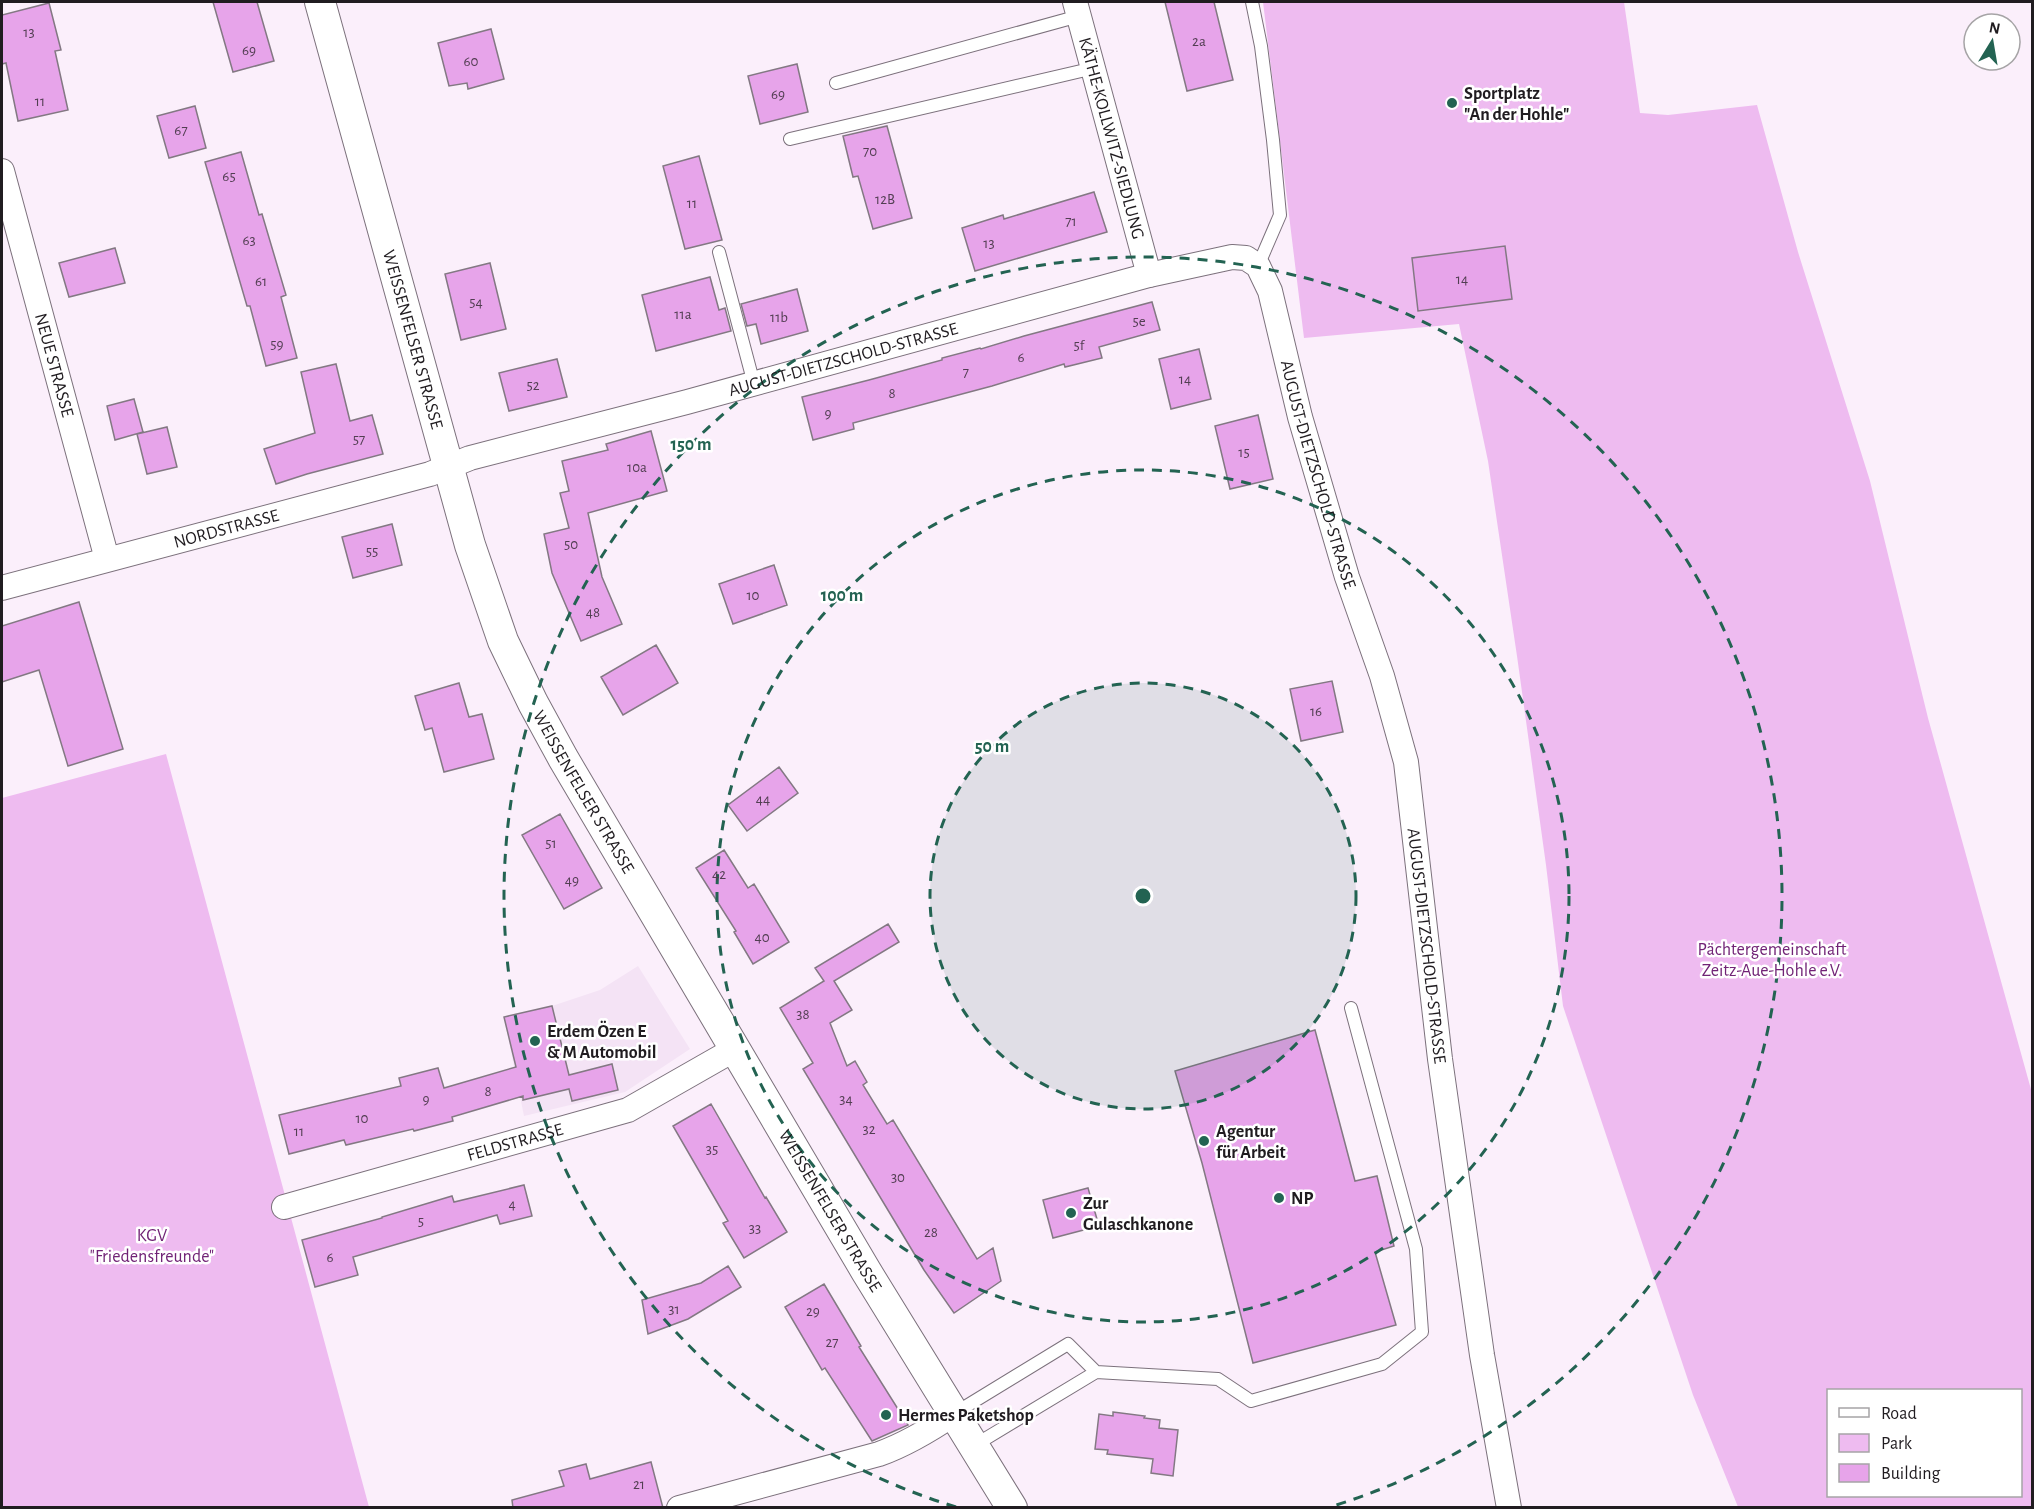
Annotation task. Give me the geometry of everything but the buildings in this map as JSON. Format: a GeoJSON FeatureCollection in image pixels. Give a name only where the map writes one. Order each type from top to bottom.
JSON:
{"type":"FeatureCollection","features":[{"type":"Feature","properties":{"kind":"street","name":"WEISSENFELSER STRASSE"},"geometry":{"type":"LineString","coordinates":[[320,2],[480,577],[517,672],[563,758],[866,1271],[1012,1508]]}},
{"type":"Feature","properties":{"kind":"street","name":"KÄTHE-KOLLWITZ-SIEDLUNG"},"geometry":{"type":"LineString","coordinates":[[1077,9],[1149,275]]}},
{"type":"Feature","properties":{"kind":"street","name":"NEUE STRASSE"},"geometry":{"type":"LineString","coordinates":[[2,171],[107,559]]}},
{"type":"Feature","properties":{"kind":"street","name":"AUGUST-DIETZSCHOLD-STRASSE"},"geometry":{"type":"LineString","coordinates":[[450,466],[470,458],[754,384],[1149,275],[1232,256],[1246,258],[1258,266],[1270,291],[1300,417],[1347,577],[1382,676],[1406,762],[1445,1094],[1482,1355],[1509,1508]]}},
{"type":"Feature","properties":{"kind":"street","name":"NORDSTRASSE"},"geometry":{"type":"LineString","coordinates":[[2,588],[430,474],[450,466]]}},
{"type":"Feature","properties":{"kind":"street","name":"FELDSTRASSE"},"geometry":{"type":"LineString","coordinates":[[284,1207],[628,1110],[735,1049]]}},
{"type":"Feature","properties":{"kind":"street"},"geometry":{"type":"LineString","coordinates":[[679,1508],[879,1454],[905,1444],[955,1413]]}},
{"type":"Feature","properties":{"kind":"lane"},"geometry":{"type":"LineString","coordinates":[[1252,2],[1261,46],[1280,215],[1258,266]]}},
{"type":"Feature","properties":{"kind":"lane"},"geometry":{"type":"LineString","coordinates":[[836,83],[1077,9]]}},
{"type":"Feature","properties":{"kind":"lane"},"geometry":{"type":"LineString","coordinates":[[790,139],[1094,68]]}},
{"type":"Feature","properties":{"kind":"lane"},"geometry":{"type":"LineString","coordinates":[[719,252],[754,384]]}},
{"type":"Feature","properties":{"kind":"lane"},"geometry":{"type":"LineString","coordinates":[[975,1445],[1096,1372],[1218,1378],[1251,1401],[1382,1364],[1422,1332],[1416,1249],[1351,1008]]}},
{"type":"Feature","properties":{"kind":"lane"},"geometry":{"type":"LineString","coordinates":[[955,1413],[1068,1344],[1096,1372]]}},
{"type":"Feature","properties":{"kind":"shaded area"},"geometry":{"type":"Polygon","coordinates":[[[638,966],[690,1049],[625,1092],[524,1116],[504,1017],[552,1006],[600,990],[638,966]]]}},
{"type":"Feature","properties":{"kind":"green space","name":"Pächtergemeinschaft Zeitz-Aue-Hohle e.V."},"geometry":{"type":"Polygon","coordinates":[[[1263,2],[1624,2],[1640,113],[1668,115],[1757,105],[1798,252],[1870,481],[1928,718],[2032,1093],[2032,1507],[1738,1507],[1693,1395],[1563,1006],[1546,865],[1488,461],[1459,324],[1304,338],[1263,2]]]}},
{"type":"Feature","properties":{"kind":"green space","name":"KGV \"Friedensfreunde\""},"geometry":{"type":"Polygon","coordinates":[[[166,754],[369,1507],[2,1508],[2,798],[166,754]]]}},
{"type":"Feature","properties":{"kind":"place","name":"Sportplatz \"An der Hohle\""},"geometry":{"type":"Point","coordinates":[1452,103]}},
{"type":"Feature","properties":{"kind":"place","name":"Erdem Özen E & M Automobil"},"geometry":{"type":"Point","coordinates":[535,1041]}},
{"type":"Feature","properties":{"kind":"place","name":"Agentur für Arbeit"},"geometry":{"type":"Point","coordinates":[1204,1141]}},
{"type":"Feature","properties":{"kind":"place","name":"NP"},"geometry":{"type":"Point","coordinates":[1279,1198]}},
{"type":"Feature","properties":{"kind":"place","name":"Zur Gulaschkanone"},"geometry":{"type":"Point","coordinates":[1071,1213]}},
{"type":"Feature","properties":{"kind":"place","name":"Hermes Paketshop"},"geometry":{"type":"Point","coordinates":[886,1415]}}]}
